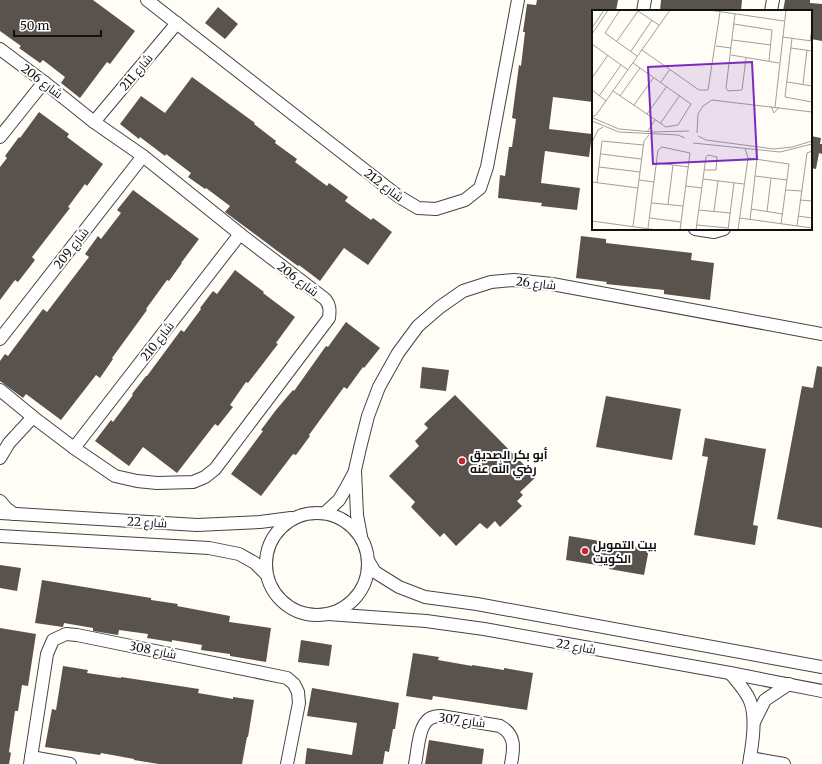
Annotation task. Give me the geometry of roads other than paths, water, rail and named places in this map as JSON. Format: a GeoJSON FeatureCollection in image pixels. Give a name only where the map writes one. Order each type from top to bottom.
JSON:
{"type":"FeatureCollection","features":[{"type":"Feature","properties":{"kind":"street","name":"شارع 212"},"geometry":{"type":"LineString","coordinates":[[147,0],[398,196],[418,208],[436,209],[465,200],[480,188],[487,167],[518,0]]}},
{"type":"Feature","properties":{"kind":"street"},"geometry":{"type":"LineString","coordinates":[[643,10],[645,0]]}},
{"type":"Feature","properties":{"kind":"street"},"geometry":{"type":"LineString","coordinates":[[771,10],[772,0]]}},
{"type":"Feature","properties":{"kind":"street","name":"شارع 211"},"geometry":{"type":"LineString","coordinates":[[94,122],[177,23]]}},
{"type":"Feature","properties":{"kind":"street","name":"شارع 206"},"geometry":{"type":"LineString","coordinates":[[0,49],[94,122],[143,156],[240,234],[325,299],[330,310],[329,318],[215,469],[205,477],[193,482],[157,483],[137,481],[115,476],[74,448],[0,390]]}},
{"type":"Feature","properties":{"kind":"street"},"geometry":{"type":"LineString","coordinates":[[0,136],[44,82]]}},
{"type":"Feature","properties":{"kind":"street","name":"شارع 209"},"geometry":{"type":"LineString","coordinates":[[0,339],[143,156]]}},
{"type":"Feature","properties":{"kind":"street"},"geometry":{"type":"LineString","coordinates":[[701,230],[714,232],[721,230]]}},
{"type":"Feature","properties":{"kind":"street","name":"شارع 210"},"geometry":{"type":"LineString","coordinates":[[74,448],[240,234]]}},
{"type":"Feature","properties":{"kind":"street","name":"شارع 26"},"geometry":{"type":"LineString","coordinates":[[325,513],[339,500],[355,470],[368,416],[379,387],[398,353],[418,326],[440,307],[463,291],[491,282],[514,280],[552,284],[822,334]]}},
{"type":"Feature","properties":{"kind":"street"},"geometry":{"type":"LineString","coordinates":[[0,458],[9,443],[33,417]]}},
{"type":"Feature","properties":{"kind":"street","name":"شارع 26"},"geometry":{"type":"LineString","coordinates":[[355,470],[357,514],[361,536]]}},
{"type":"Feature","properties":{"kind":"street"},"geometry":{"type":"LineString","coordinates":[[0,501],[14,514]]}},
{"type":"Feature","properties":{"kind":"street","name":"شارع 22"},"geometry":{"type":"LineString","coordinates":[[0,513],[197,525],[260,522],[295,517]]}},
{"type":"Feature","properties":{"kind":"street"},"geometry":{"type":"LineString","coordinates":[[310,513],[325,513],[346,520],[361,536],[367,548],[369,562],[366,580],[358,596],[345,608],[328,614],[312,615],[296,611],[282,602],[272,589],[266,574],[266,557],[271,540],[281,527],[295,517],[310,513]]}},
{"type":"Feature","properties":{"kind":"street","name":"شارع 22"},"geometry":{"type":"LineString","coordinates":[[0,536],[209,548],[239,554],[255,563],[266,574]]}},
{"type":"Feature","properties":{"kind":"street","name":"شارع 22"},"geometry":{"type":"LineString","coordinates":[[369,562],[375,572],[384,578],[399,587],[425,596],[485,605],[822,667]]}},
{"type":"Feature","properties":{"kind":"street","name":"شارع 22"},"geometry":{"type":"LineString","coordinates":[[328,614],[426,621],[476,628],[730,673],[822,691]]}},
{"type":"Feature","properties":{"kind":"street","name":"شارع 308"},"geometry":{"type":"LineString","coordinates":[[31,761],[47,654],[53,640],[66,634],[287,678],[294,684],[298,692],[299,703],[287,764]]}},
{"type":"Feature","properties":{"kind":"street"},"geometry":{"type":"LineString","coordinates":[[730,673],[742,687],[751,702],[754,722],[749,761],[784,764]]}},
{"type":"Feature","properties":{"kind":"street"},"geometry":{"type":"LineString","coordinates":[[754,722],[765,700],[789,684]]}},
{"type":"Feature","properties":{"kind":"street","name":"شارع 307"},"geometry":{"type":"LineString","coordinates":[[415,764],[424,724],[433,717],[441,716],[505,728],[510,733],[512,741],[513,749],[511,764]]}},
{"type":"Feature","properties":{"kind":"street"},"geometry":{"type":"LineString","coordinates":[[31,761],[70,764]]}},
{"type":"Feature","properties":{"kind":"place","name":"أبو بكر الصديق رضي الله عنه"},"geometry":{"type":"Point","coordinates":[462,461]}},
{"type":"Feature","properties":{"kind":"place","name":"بيت التمويل الكويت"},"geometry":{"type":"Point","coordinates":[585,551]}}]}
